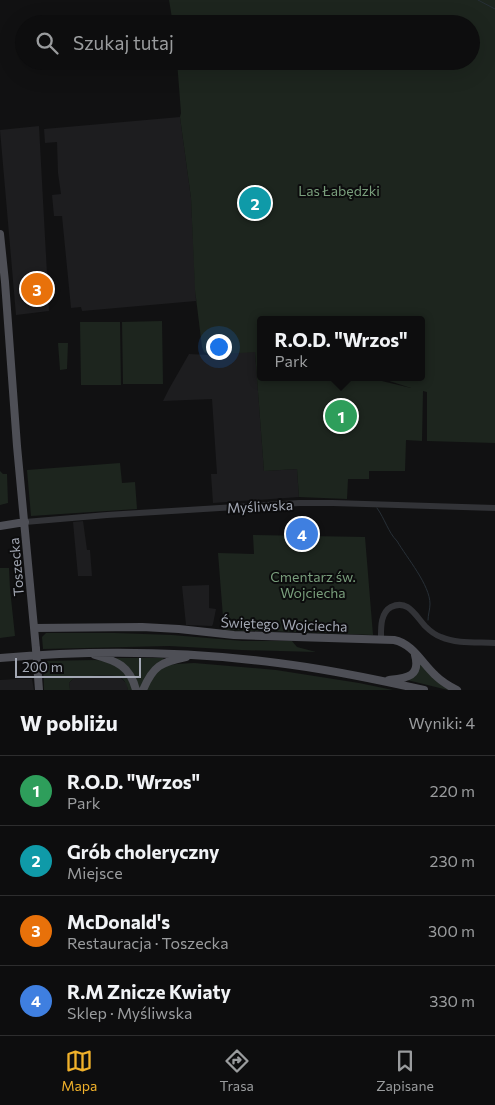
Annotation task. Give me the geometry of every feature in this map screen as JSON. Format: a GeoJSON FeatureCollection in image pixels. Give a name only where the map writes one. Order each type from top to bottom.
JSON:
{"type":"FeatureCollection","features":[{"type":"Feature","properties":{"kind":"main road","name":"Toszecka"},"geometry":{"type":"LineString","coordinates":[[0,234],[39,690]]}},
{"type":"Feature","properties":{"kind":"main road"},"geometry":{"type":"LineString","coordinates":[[0,526],[25,522]]}},
{"type":"Feature","properties":{"kind":"main road","name":"Świętego Wojciecha"},"geometry":{"type":"LineString","coordinates":[[34,628],[142,627],[228,635],[399,641],[408,646],[433,674],[458,690]]}},
{"type":"Feature","properties":{"kind":"main road"},"geometry":{"type":"LineString","coordinates":[[0,658],[88,653],[196,655],[334,671],[424,690]]}},
{"type":"Feature","properties":{"kind":"main road"},"geometry":{"type":"LineString","coordinates":[[88,653],[114,661],[124,667],[133,679],[136,690]]}},
{"type":"Feature","properties":{"kind":"main road"},"geometry":{"type":"LineString","coordinates":[[383,681],[403,679],[410,676],[416,667],[415,653]]}},
{"type":"Feature","properties":{"kind":"main road"},"geometry":{"type":"LineString","coordinates":[[143,690],[153,671],[159,666],[169,661],[196,655]]}},
{"type":"Feature","properties":{"kind":"street","name":"Myśliwska"},"geometry":{"type":"LineString","coordinates":[[25,522],[299,503],[495,508]]}},
{"type":"Feature","properties":{"kind":"street"},"geometry":{"type":"LineString","coordinates":[[381,639],[381,627],[387,609],[403,605],[413,611],[430,630],[443,638],[460,642],[495,643]]}},
{"type":"Feature","properties":{"kind":"shaded area"},"geometry":{"type":"Polygon","coordinates":[[[180,117],[191,198],[196,301],[82,311],[81,307],[71,308],[62,216],[54,216],[52,195],[61,194],[57,142],[45,143],[44,129],[180,117]]]}},
{"type":"Feature","properties":{"kind":"shaded area"},"geometry":{"type":"Polygon","coordinates":[[[39,126],[49,311],[16,315],[0,130],[39,126]]]}},
{"type":"Feature","properties":{"kind":"shaded area"},"geometry":{"type":"Polygon","coordinates":[[[255,351],[264,471],[297,469],[299,497],[213,503],[211,474],[217,474],[212,399],[163,401],[189,354],[209,355],[255,351]]]}},
{"type":"Feature","properties":{"kind":"shaded area"},"geometry":{"type":"Polygon","coordinates":[[[83,521],[87,550],[90,550],[92,576],[78,576],[73,522],[83,521]]]}},
{"type":"Feature","properties":{"kind":"shaded area"},"geometry":{"type":"Polygon","coordinates":[[[209,585],[209,608],[216,609],[212,626],[186,625],[182,586],[209,585]]]}},
{"type":"Feature","properties":{"kind":"shaded area"},"geometry":{"type":"Polygon","coordinates":[[[119,676],[127,684],[128,690],[70,690],[69,683],[74,678],[119,676]]]}},
{"type":"Feature","properties":{"kind":"shaded area"},"geometry":{"type":"Polygon","coordinates":[[[32,679],[34,690],[0,690],[0,680],[32,679]]]}},
{"type":"Feature","properties":{"kind":"green space","name":"Las Łabędzki"},"geometry":{"type":"Polygon","coordinates":[[[169,0],[495,0],[495,443],[427,441],[427,392],[423,391],[422,441],[406,440],[405,471],[369,471],[369,479],[348,479],[347,499],[299,497],[297,469],[264,471],[257,381],[382,381],[411,388],[389,381],[425,381],[425,316],[257,316],[257,378],[255,352],[209,355],[204,352],[195,290],[191,198],[178,70],[480,70],[480,15],[172,15],[169,0]]]}},
{"type":"Feature","properties":{"kind":"green space"},"geometry":{"type":"Polygon","coordinates":[[[162,321],[163,384],[123,384],[122,322],[162,321]]]}},
{"type":"Feature","properties":{"kind":"green space"},"geometry":{"type":"Polygon","coordinates":[[[80,322],[120,322],[121,385],[81,385],[80,322]]]}},
{"type":"Feature","properties":{"kind":"green space"},"geometry":{"type":"Polygon","coordinates":[[[58,343],[68,343],[67,369],[60,370],[58,343]]]}},
{"type":"Feature","properties":{"kind":"green space"},"geometry":{"type":"Polygon","coordinates":[[[120,463],[122,483],[135,482],[137,509],[31,516],[27,470],[120,463]]]}},
{"type":"Feature","properties":{"kind":"green space"},"geometry":{"type":"Polygon","coordinates":[[[0,471],[3,474],[7,474],[8,503],[0,505],[0,471]]]}},
{"type":"Feature","properties":{"kind":"green space","name":"Cmentarz św. Wojciecha"},"geometry":{"type":"Polygon","coordinates":[[[253,535],[365,537],[373,635],[300,632],[296,630],[296,632],[224,630],[218,553],[254,554],[253,535]]]}},
{"type":"Feature","properties":{"kind":"green space"},"geometry":{"type":"Polygon","coordinates":[[[0,568],[9,568],[15,636],[0,638],[0,568]]]}},
{"type":"Feature","properties":{"kind":"green space"},"geometry":{"type":"Polygon","coordinates":[[[46,633],[115,633],[172,635],[243,641],[292,641],[297,647],[316,652],[169,646],[43,649],[42,637],[46,633]]]}},
{"type":"Feature","properties":{"kind":"green space"},"geometry":{"type":"Polygon","coordinates":[[[114,658],[164,659],[141,690],[139,690],[114,658]]]}},
{"type":"Feature","properties":{"kind":"green space"},"geometry":{"type":"Polygon","coordinates":[[[43,661],[108,661],[122,668],[134,690],[128,690],[120,677],[105,675],[74,678],[69,683],[70,690],[44,690],[43,661]]]}},
{"type":"Feature","properties":{"kind":"green space"},"geometry":{"type":"Polygon","coordinates":[[[419,661],[454,690],[407,680],[419,661]]]}},
{"type":"Feature","properties":{"kind":"green space"},"geometry":{"type":"Polygon","coordinates":[[[194,663],[276,670],[393,690],[143,690],[147,680],[164,666],[194,663]]]}},
{"type":"Feature","properties":{"kind":"waterway"},"geometry":{"type":"LineString","coordinates":[[478,0],[495,9]]}},
{"type":"Feature","properties":{"kind":"waterway"},"geometry":{"type":"LineString","coordinates":[[377,508],[426,589],[430,604],[428,620]]}},
{"type":"Feature","properties":{"kind":"place","name":"Grób choleryczny"},"geometry":{"type":"Point","coordinates":[255,203]}},
{"type":"Feature","properties":{"kind":"place","name":"McDonald's"},"geometry":{"type":"Point","coordinates":[37,289]}},
{"type":"Feature","properties":{"kind":"place","name":"R.O.D. \"Wrzos\""},"geometry":{"type":"Point","coordinates":[341,416]}},
{"type":"Feature","properties":{"kind":"place","name":"R.M Znicze Kwiaty"},"geometry":{"type":"Point","coordinates":[302,534]}}]}
